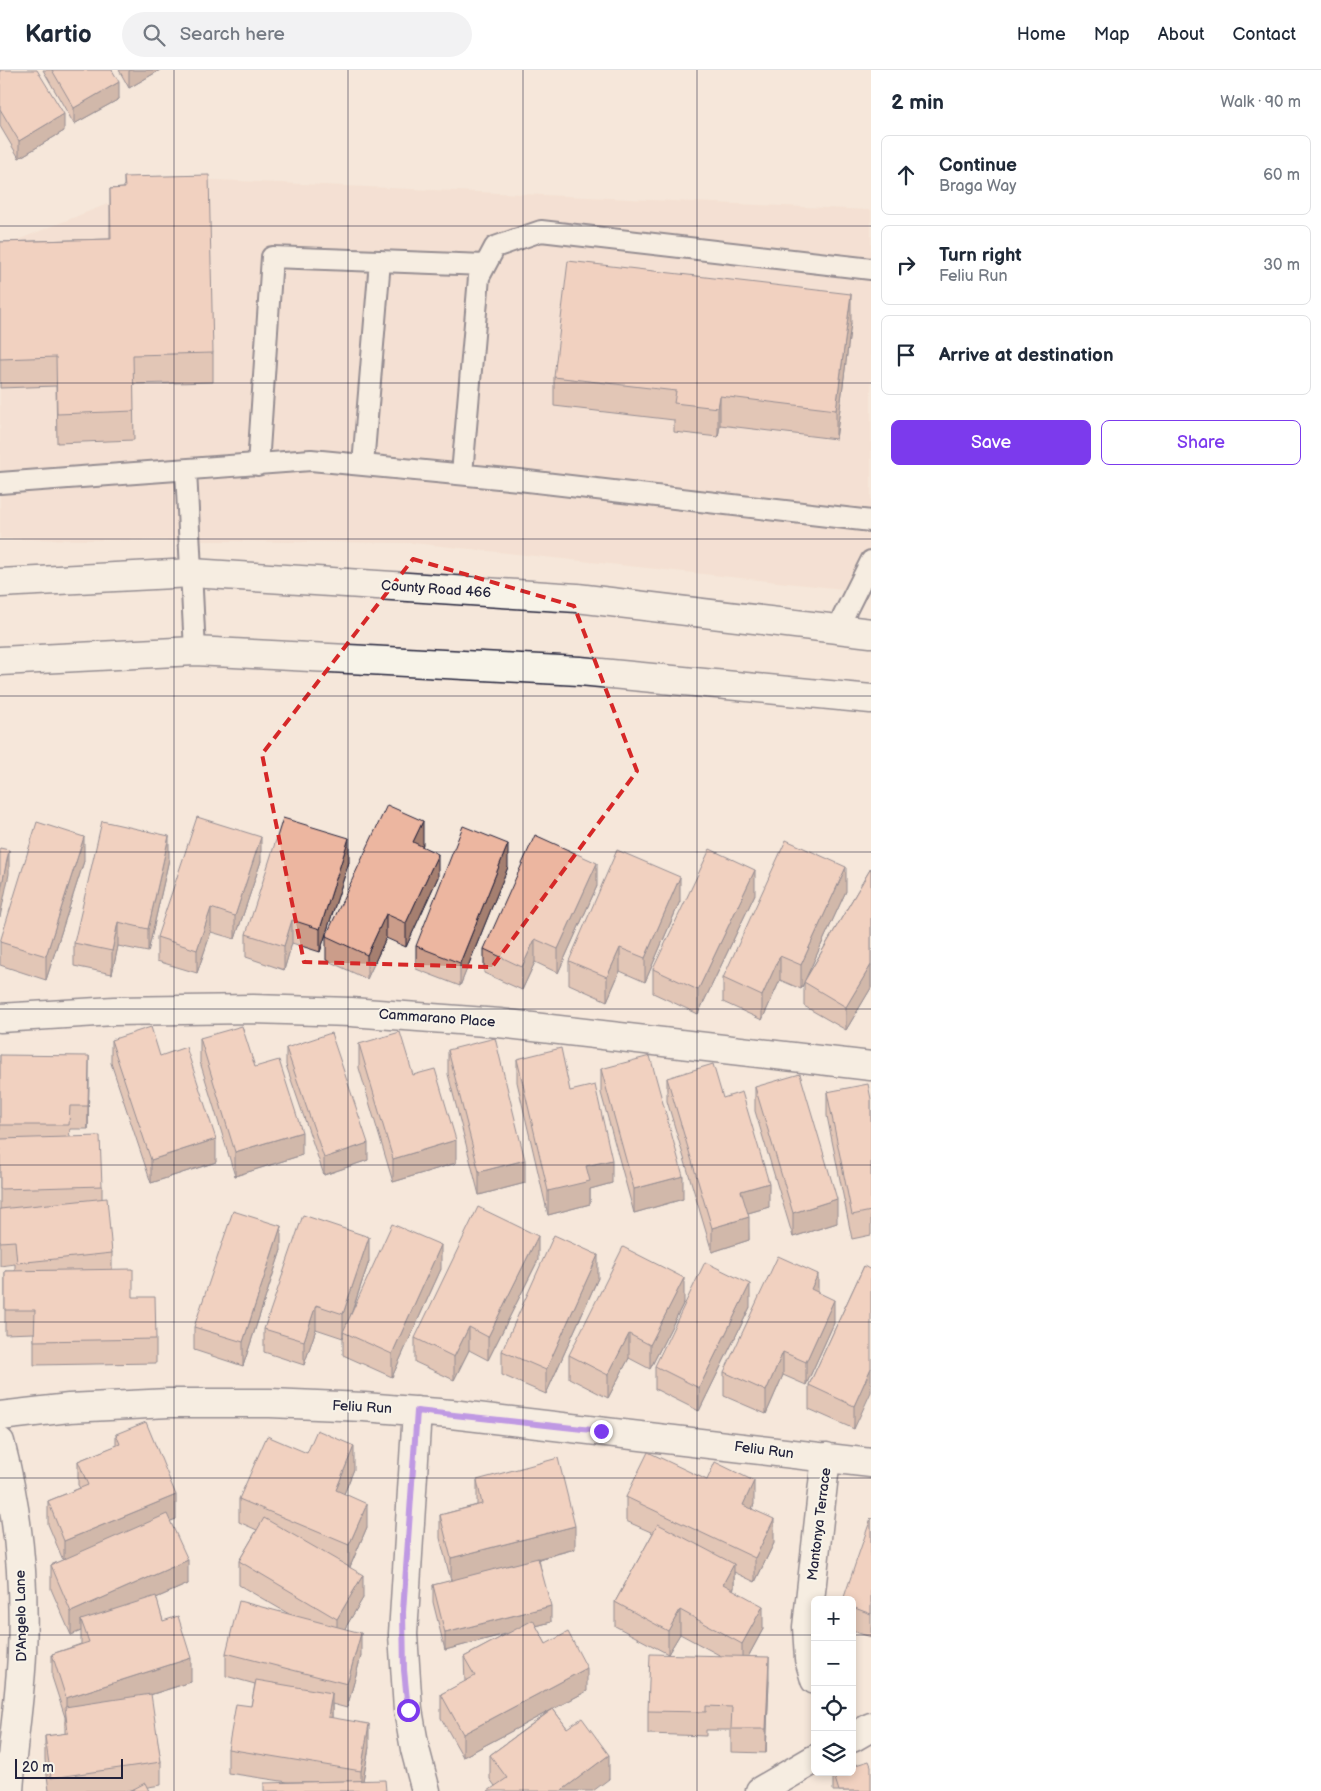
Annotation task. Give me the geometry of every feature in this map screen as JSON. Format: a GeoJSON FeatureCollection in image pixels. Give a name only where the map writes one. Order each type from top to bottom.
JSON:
{"type":"FeatureCollection","features":[{"type":"Feature","properties":{"kind":"street","name":"County Road 466"},"geometry":{"type":"LineString","coordinates":[[0,583],[192,573],[576,598],[871,633]]}},
{"type":"Feature","properties":{"kind":"street"},"geometry":{"type":"LineString","coordinates":[[0,661],[195,652],[580,671],[871,698]]}},
{"type":"Feature","properties":{"kind":"street","name":"Cammarano Place"},"geometry":{"type":"LineString","coordinates":[[0,1018],[114,1011],[254,1009],[351,1012],[499,1023],[871,1066]]}},
{"type":"Feature","properties":{"kind":"street","name":"Feliu Run"},"geometry":{"type":"LineString","coordinates":[[0,1416],[68,1408],[177,1403],[270,1403],[417,1411],[871,1463]]}},
{"type":"Feature","properties":{"kind":"street"},"geometry":{"type":"LineString","coordinates":[[417,1411],[402,1634],[408,1710],[415,1749],[426,1791]]}},
{"type":"Feature","properties":{"kind":"street","name":"D'Angelo Lane"},"geometry":{"type":"LineString","coordinates":[[0,1442],[8,1474],[16,1525],[23,1610],[21,1680],[9,1791]]}},
{"type":"Feature","properties":{"kind":"street","name":"Mantonya Terrace"},"geometry":{"type":"LineString","coordinates":[[811,1666],[806,1627],[826,1457]]}},
{"type":"Feature","properties":{"kind":"street"},"geometry":{"type":"LineString","coordinates":[[856,1736],[871,1727]]}},
{"type":"Feature","properties":{"kind":"street"},"geometry":{"type":"LineString","coordinates":[[760,1791],[811,1761]]}},
{"type":"Feature","properties":{"kind":"lane"},"geometry":{"type":"LineString","coordinates":[[462,474],[479,277],[496,247],[541,231],[871,269]]}},
{"type":"Feature","properties":{"kind":"lane"},"geometry":{"type":"LineString","coordinates":[[258,464],[272,257],[485,265]]}},
{"type":"Feature","properties":{"kind":"lane"},"geometry":{"type":"LineString","coordinates":[[363,465],[380,261]]}},
{"type":"Feature","properties":{"kind":"lane"},"geometry":{"type":"LineString","coordinates":[[0,483],[311,460],[462,474],[871,521]]}},
{"type":"Feature","properties":{"kind":"lane"},"geometry":{"type":"LineString","coordinates":[[186,470],[195,652]]}},
{"type":"Feature","properties":{"kind":"lane"},"geometry":{"type":"LineString","coordinates":[[837,629],[871,561]]}},
{"type":"Feature","properties":{"kind":"highlighted area"},"geometry":{"type":"Polygon","coordinates":[[[413,559],[574,606],[637,771],[492,967],[304,962],[262,754],[413,559]]]}},
{"type":"Feature","properties":{"kind":"shaded area"},"geometry":{"type":"Polygon","coordinates":[[[172,178],[871,210],[871,592],[413,543],[0,539],[0,247],[172,178]]]}},
{"type":"Feature","properties":{"kind":"building"},"geometry":{"type":"Polygon","coordinates":[[[0,70],[37,70],[64,114],[19,141],[0,109],[0,70]]]}},
{"type":"Feature","properties":{"kind":"building"},"geometry":{"type":"Polygon","coordinates":[[[52,70],[112,70],[119,82],[74,108],[52,70]]]}},
{"type":"Feature","properties":{"kind":"building"},"geometry":{"type":"Polygon","coordinates":[[[209,175],[213,353],[133,355],[134,411],[57,414],[56,357],[0,359],[0,242],[111,239],[110,189],[125,188],[124,177],[209,175]]]}},
{"type":"Feature","properties":{"kind":"building"},"geometry":{"type":"Polygon","coordinates":[[[568,261],[851,294],[836,410],[720,396],[718,408],[674,403],[676,391],[554,377],[568,261]]]}},
{"type":"Feature","properties":{"kind":"building"},"geometry":{"type":"Polygon","coordinates":[[[387,805],[423,821],[413,842],[438,854],[406,923],[386,914],[367,955],[326,936],[387,805]]]}},
{"type":"Feature","properties":{"kind":"building"},"geometry":{"type":"Polygon","coordinates":[[[197,817],[261,837],[235,916],[211,908],[197,950],[157,937],[197,817]]]}},
{"type":"Feature","properties":{"kind":"building"},"geometry":{"type":"Polygon","coordinates":[[[283,818],[349,838],[320,929],[292,920],[284,946],[246,934],[283,818]]]}},
{"type":"Feature","properties":{"kind":"building"},"geometry":{"type":"Polygon","coordinates":[[[102,821],[169,836],[148,929],[118,922],[112,951],[74,943],[102,821]]]}},
{"type":"Feature","properties":{"kind":"building"},"geometry":{"type":"Polygon","coordinates":[[[37,822],[84,837],[46,956],[0,942],[37,822]]]}},
{"type":"Feature","properties":{"kind":"building"},"geometry":{"type":"Polygon","coordinates":[[[463,826],[508,844],[460,963],[416,946],[463,826]]]}},
{"type":"Feature","properties":{"kind":"building"},"geometry":{"type":"Polygon","coordinates":[[[535,835],[597,863],[558,949],[535,939],[522,967],[484,949],[535,835]]]}},
{"type":"Feature","properties":{"kind":"building"},"geometry":{"type":"Polygon","coordinates":[[[786,840],[846,867],[801,965],[780,956],[762,996],[723,978],[786,840]]]}},
{"type":"Feature","properties":{"kind":"building"},"geometry":{"type":"Polygon","coordinates":[[[0,848],[9,850],[0,894],[0,848]]]}},
{"type":"Feature","properties":{"kind":"building"},"geometry":{"type":"Polygon","coordinates":[[[710,849],[755,870],[698,990],[653,969],[710,849]]]}},
{"type":"Feature","properties":{"kind":"building"},"geometry":{"type":"Polygon","coordinates":[[[617,850],[680,877],[645,958],[620,948],[607,977],[569,961],[617,850]]]}},
{"type":"Feature","properties":{"kind":"building"},"geometry":{"type":"Polygon","coordinates":[[[871,868],[871,965],[846,1007],[804,982],[871,868]]]}},
{"type":"Feature","properties":{"kind":"building"},"geometry":{"type":"Polygon","coordinates":[[[242,1026],[255,1067],[279,1060],[302,1132],[235,1152],[200,1038],[242,1026]]]}},
{"type":"Feature","properties":{"kind":"building"},"geometry":{"type":"Polygon","coordinates":[[[151,1027],[160,1056],[186,1047],[216,1139],[151,1160],[111,1040],[151,1027]]]}},
{"type":"Feature","properties":{"kind":"building"},"geometry":{"type":"Polygon","coordinates":[[[400,1032],[413,1075],[435,1069],[456,1140],[393,1159],[359,1044],[400,1032]]]}},
{"type":"Feature","properties":{"kind":"building"},"geometry":{"type":"Polygon","coordinates":[[[331,1033],[368,1143],[324,1158],[286,1048],[331,1033]]]}},
{"type":"Feature","properties":{"kind":"building"},"geometry":{"type":"Polygon","coordinates":[[[495,1038],[525,1160],[479,1172],[448,1050],[495,1038]]]}},
{"type":"Feature","properties":{"kind":"building"},"geometry":{"type":"Polygon","coordinates":[[[561,1048],[570,1091],[595,1085],[612,1160],[586,1166],[590,1181],[548,1191],[517,1059],[561,1048]]]}},
{"type":"Feature","properties":{"kind":"building"},"geometry":{"type":"Polygon","coordinates":[[[0,1055],[89,1056],[88,1106],[70,1106],[69,1125],[0,1125],[0,1055]]]}},
{"type":"Feature","properties":{"kind":"building"},"geometry":{"type":"Polygon","coordinates":[[[650,1056],[683,1176],[634,1189],[601,1069],[650,1056]]]}},
{"type":"Feature","properties":{"kind":"building"},"geometry":{"type":"Polygon","coordinates":[[[713,1064],[723,1098],[742,1092],[769,1183],[741,1191],[749,1217],[712,1228],[667,1078],[713,1064]]]}},
{"type":"Feature","properties":{"kind":"building"},"geometry":{"type":"Polygon","coordinates":[[[800,1074],[837,1199],[793,1213],[755,1087],[800,1074]]]}},
{"type":"Feature","properties":{"kind":"building"},"geometry":{"type":"Polygon","coordinates":[[[868,1084],[871,1099],[871,1211],[852,1215],[827,1092],[868,1084]]]}},
{"type":"Feature","properties":{"kind":"building"},"geometry":{"type":"Polygon","coordinates":[[[100,1136],[102,1186],[0,1189],[0,1139],[100,1136]]]}},
{"type":"Feature","properties":{"kind":"building"},"geometry":{"type":"Polygon","coordinates":[[[107,1198],[112,1253],[17,1263],[15,1241],[0,1242],[0,1209],[107,1198]]]}},
{"type":"Feature","properties":{"kind":"building"},"geometry":{"type":"Polygon","coordinates":[[[478,1207],[538,1236],[488,1337],[469,1327],[454,1357],[415,1338],[478,1207]]]}},
{"type":"Feature","properties":{"kind":"building"},"geometry":{"type":"Polygon","coordinates":[[[233,1211],[281,1226],[243,1342],[194,1327],[233,1211]]]}},
{"type":"Feature","properties":{"kind":"building"},"geometry":{"type":"Polygon","coordinates":[[[303,1215],[369,1237],[343,1314],[316,1305],[304,1341],[264,1329],[303,1215]]]}},
{"type":"Feature","properties":{"kind":"building"},"geometry":{"type":"Polygon","coordinates":[[[392,1224],[441,1245],[392,1354],[343,1332],[392,1224]]]}},
{"type":"Feature","properties":{"kind":"building"},"geometry":{"type":"Polygon","coordinates":[[[554,1235],[598,1255],[546,1370],[502,1351],[554,1235]]]}},
{"type":"Feature","properties":{"kind":"building"},"geometry":{"type":"Polygon","coordinates":[[[623,1247],[684,1278],[650,1345],[629,1334],[608,1375],[569,1355],[623,1247]]]}},
{"type":"Feature","properties":{"kind":"building"},"geometry":{"type":"Polygon","coordinates":[[[778,1256],[818,1274],[811,1289],[834,1300],[806,1362],[783,1352],[766,1391],[724,1372],[778,1256]]]}},
{"type":"Feature","properties":{"kind":"building"},"geometry":{"type":"Polygon","coordinates":[[[705,1262],[750,1284],[699,1388],[655,1366],[705,1262]]]}},
{"type":"Feature","properties":{"kind":"building"},"geometry":{"type":"Polygon","coordinates":[[[864,1266],[871,1270],[871,1368],[854,1406],[809,1385],[864,1266]]]}},
{"type":"Feature","properties":{"kind":"building"},"geometry":{"type":"Polygon","coordinates":[[[133,1269],[133,1297],[155,1297],[156,1339],[34,1341],[35,1310],[5,1310],[5,1271],[133,1269]]]}},
{"type":"Feature","properties":{"kind":"building"},"geometry":{"type":"Polygon","coordinates":[[[146,1422],[176,1495],[64,1541],[48,1501],[88,1485],[78,1461],[120,1444],[116,1434],[146,1422]]]}},
{"type":"Feature","properties":{"kind":"building"},"geometry":{"type":"Polygon","coordinates":[[[317,1430],[354,1446],[336,1490],[367,1504],[349,1545],[239,1499],[267,1436],[307,1453],[317,1430]]]}},
{"type":"Feature","properties":{"kind":"building"},"geometry":{"type":"Polygon","coordinates":[[[648,1452],[707,1480],[715,1462],[754,1481],[743,1505],[774,1519],[755,1558],[626,1497],[648,1452]]]}},
{"type":"Feature","properties":{"kind":"building"},"geometry":{"type":"Polygon","coordinates":[[[558,1458],[575,1526],[451,1558],[440,1515],[482,1504],[477,1480],[558,1458]]]}},
{"type":"Feature","properties":{"kind":"building"},"geometry":{"type":"Polygon","coordinates":[[[167,1514],[188,1560],[71,1612],[51,1565],[167,1514]]]}},
{"type":"Feature","properties":{"kind":"building"},"geometry":{"type":"Polygon","coordinates":[[[264,1518],[363,1575],[337,1619],[239,1561],[264,1518]]]}},
{"type":"Feature","properties":{"kind":"building"},"geometry":{"type":"Polygon","coordinates":[[[871,1518],[871,1614],[856,1608],[856,1596],[844,1596],[871,1518]]]}},
{"type":"Feature","properties":{"kind":"building"},"geometry":{"type":"Polygon","coordinates":[[[658,1524],[734,1564],[723,1584],[763,1606],[742,1644],[680,1610],[668,1631],[615,1602],[658,1524]]]}},
{"type":"Feature","properties":{"kind":"building"},"geometry":{"type":"Polygon","coordinates":[[[538,1558],[551,1606],[445,1633],[433,1585],[538,1558]]]}},
{"type":"Feature","properties":{"kind":"building"},"geometry":{"type":"Polygon","coordinates":[[[156,1596],[163,1621],[178,1616],[191,1658],[66,1698],[52,1654],[89,1642],[81,1620],[156,1596]]]}},
{"type":"Feature","properties":{"kind":"building"},"geometry":{"type":"Polygon","coordinates":[[[239,1601],[361,1633],[347,1684],[226,1653],[239,1601]]]}},
{"type":"Feature","properties":{"kind":"building"},"geometry":{"type":"Polygon","coordinates":[[[533,1620],[546,1644],[568,1632],[587,1668],[463,1734],[441,1694],[475,1676],[464,1657],[533,1620]]]}},
{"type":"Feature","properties":{"kind":"building"},"geometry":{"type":"Polygon","coordinates":[[[650,1654],[769,1657],[766,1729],[731,1729],[732,1707],[706,1706],[706,1712],[648,1711],[650,1654]]]}},
{"type":"Feature","properties":{"kind":"building"},"geometry":{"type":"Polygon","coordinates":[[[256,1680],[332,1693],[328,1717],[369,1724],[361,1771],[228,1749],[236,1704],[251,1706],[256,1680]]]}},
{"type":"Feature","properties":{"kind":"building"},"geometry":{"type":"Polygon","coordinates":[[[151,1694],[161,1762],[51,1778],[45,1736],[68,1733],[65,1707],[151,1694]]]}},
{"type":"Feature","properties":{"kind":"building"},"geometry":{"type":"Polygon","coordinates":[[[553,1709],[567,1728],[582,1718],[609,1755],[561,1791],[488,1791],[507,1778],[490,1755],[553,1709]]]}},
{"type":"Feature","properties":{"kind":"building"},"geometry":{"type":"Polygon","coordinates":[[[869,1761],[871,1766],[871,1791],[839,1791],[834,1776],[856,1776],[856,1765],[869,1761]]]}},
{"type":"Feature","properties":{"kind":"building"},"geometry":{"type":"Polygon","coordinates":[[[385,1780],[386,1791],[264,1791],[264,1783],[385,1780]]]}},
{"type":"Feature","properties":{"kind":"building"},"geometry":{"type":"Polygon","coordinates":[[[145,1783],[149,1791],[130,1791],[145,1783]]]}},
{"type":"Feature","properties":{"kind":"route"},"geometry":{"type":"LineString","coordinates":[[408,1710],[402,1634],[417,1411],[601,1431]]}}]}
